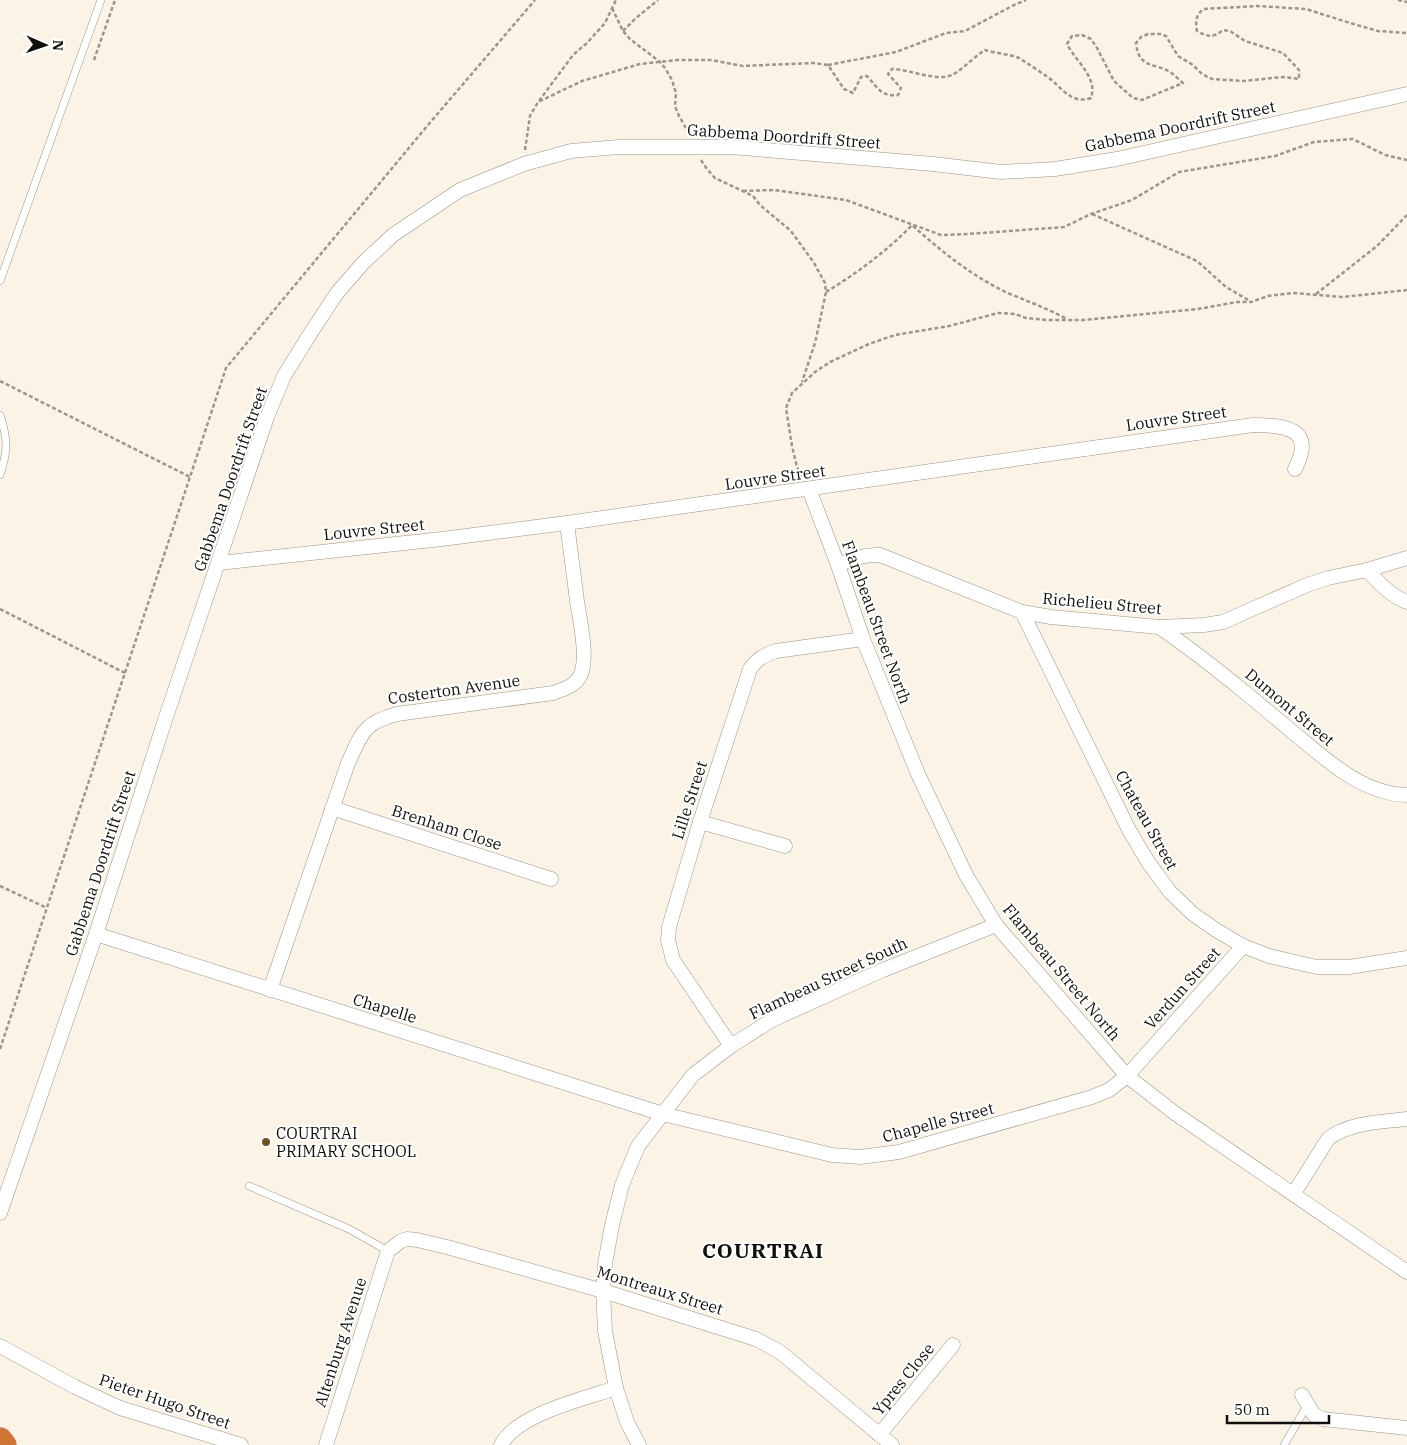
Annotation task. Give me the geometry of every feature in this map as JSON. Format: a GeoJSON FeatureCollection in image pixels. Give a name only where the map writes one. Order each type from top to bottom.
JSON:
{"type":"FeatureCollection","features":[{"type":"Feature","properties":{"kind":"highway"},"geometry":{"type":"LineString","coordinates":[[0,1440],[4,1445]]}},
{"type":"Feature","properties":{"kind":"street","name":"Gabbema Doordrift Street"},"geometry":{"type":"LineString","coordinates":[[0,1213],[96,934],[165,720],[267,417],[284,376],[337,293],[363,262],[393,235],[460,190],[524,164],[571,151],[619,146],[731,147],[933,164],[1001,172],[1055,169],[1117,159],[1407,94]]}},
{"type":"Feature","properties":{"kind":"street","name":"Louvre Street"},"geometry":{"type":"LineString","coordinates":[[219,563],[567,523],[809,490],[1253,425],[1286,427],[1294,431],[1299,438],[1301,447],[1300,458],[1295,469]]}},
{"type":"Feature","properties":{"kind":"street","name":"Flambeau Street North"},"geometry":{"type":"LineString","coordinates":[[809,490],[838,565],[863,639],[918,774],[966,875],[996,925],[1127,1076],[1176,1114],[1407,1272]]}},
{"type":"Feature","properties":{"kind":"street","name":"Costerton Avenue"},"geometry":{"type":"LineString","coordinates":[[270,990],[348,763],[364,730],[373,722],[397,714],[552,693],[568,688],[575,683],[581,674],[583,649],[567,523]]}},
{"type":"Feature","properties":{"kind":"street","name":"Richelieu Street"},"geometry":{"type":"LineString","coordinates":[[838,565],[857,556],[867,554],[880,555],[1022,612],[1051,617],[1159,627],[1204,625],[1223,622],[1307,585],[1407,558]]}},
{"type":"Feature","properties":{"kind":"street"},"geometry":{"type":"LineString","coordinates":[[1367,570],[1387,590],[1407,602]]}},
{"type":"Feature","properties":{"kind":"street","name":"Chateau Street"},"geometry":{"type":"LineString","coordinates":[[1022,612],[1129,830],[1148,862],[1170,892],[1193,914],[1243,946],[1269,956],[1317,967],[1350,968],[1407,958]]}},
{"type":"Feature","properties":{"kind":"street","name":"Dumont Street"},"geometry":{"type":"LineString","coordinates":[[1159,627],[1218,670],[1340,771],[1367,785],[1398,795],[1407,795]]}},
{"type":"Feature","properties":{"kind":"street","name":"Lille Street"},"geometry":{"type":"LineString","coordinates":[[731,1046],[673,960],[669,948],[669,926],[700,822],[750,669],[755,662],[764,655],[776,651],[863,639]]}},
{"type":"Feature","properties":{"kind":"street","name":"Brenham Close"},"geometry":{"type":"LineString","coordinates":[[332,808],[551,879]]}},
{"type":"Feature","properties":{"kind":"street"},"geometry":{"type":"LineString","coordinates":[[700,822],[784,846]]}},
{"type":"Feature","properties":{"kind":"street","name":"Flambeau Street South"},"geometry":{"type":"LineString","coordinates":[[639,1445],[627,1422],[616,1388],[605,1331],[603,1291],[610,1235],[622,1185],[638,1146],[693,1075],[731,1046],[772,1020],[884,970],[996,925]]}},
{"type":"Feature","properties":{"kind":"street","name":"Chapelle"},"geometry":{"type":"LineString","coordinates":[[96,934],[663,1114]]}},
{"type":"Feature","properties":{"kind":"street","name":"Verdun Street"},"geometry":{"type":"LineString","coordinates":[[1127,1076],[1243,946]]}},
{"type":"Feature","properties":{"kind":"street","name":"Chapelle Street"},"geometry":{"type":"LineString","coordinates":[[663,1114],[832,1155],[860,1157],[899,1152],[1092,1096],[1109,1090],[1127,1076]]}},
{"type":"Feature","properties":{"kind":"street"},"geometry":{"type":"LineString","coordinates":[[1294,1193],[1328,1139],[1336,1133],[1356,1126],[1407,1118]]}},
{"type":"Feature","properties":{"kind":"street","name":"Montreaux Street"},"geometry":{"type":"LineString","coordinates":[[388,1250],[407,1239],[447,1247],[603,1291],[738,1333],[770,1345],[892,1445]]}},
{"type":"Feature","properties":{"kind":"street","name":"Altenburg Avenue"},"geometry":{"type":"LineString","coordinates":[[326,1445],[388,1250]]}},
{"type":"Feature","properties":{"kind":"street","name":"Ypres Close"},"geometry":{"type":"LineString","coordinates":[[879,1435],[954,1345]]}},
{"type":"Feature","properties":{"kind":"street","name":"Pieter Hugo Street"},"geometry":{"type":"LineString","coordinates":[[0,1346],[75,1387],[120,1408],[241,1445]]}},
{"type":"Feature","properties":{"kind":"street"},"geometry":{"type":"LineString","coordinates":[[501,1445],[505,1437],[538,1415],[616,1388]]}},
{"type":"Feature","properties":{"kind":"street"},"geometry":{"type":"LineString","coordinates":[[1305,1400],[1314,1415],[1323,1419],[1407,1428]]}},
{"type":"Feature","properties":{"kind":"lane"},"geometry":{"type":"LineString","coordinates":[[0,282],[102,0]]}},
{"type":"Feature","properties":{"kind":"lane"},"geometry":{"type":"LineString","coordinates":[[0,415],[7,439],[7,451],[0,475]]}},
{"type":"Feature","properties":{"kind":"lane"},"geometry":{"type":"LineString","coordinates":[[249,1186],[349,1229],[388,1250]]}},
{"type":"Feature","properties":{"kind":"lane"},"geometry":{"type":"LineString","coordinates":[[1284,1445],[1305,1400]]}},
{"type":"Feature","properties":{"kind":"path"},"geometry":{"type":"LineString","coordinates":[[94,60],[115,0]]}},
{"type":"Feature","properties":{"kind":"path"},"geometry":{"type":"LineString","coordinates":[[0,1049],[226,368],[428,125],[535,0]]}},
{"type":"Feature","properties":{"kind":"path"},"geometry":{"type":"LineString","coordinates":[[524,164],[526,133],[530,116],[572,55],[587,43],[605,23],[616,0]]}},
{"type":"Feature","properties":{"kind":"path"},"geometry":{"type":"LineString","coordinates":[[623,31],[658,0]]}},
{"type":"Feature","properties":{"kind":"path"},"geometry":{"type":"LineString","coordinates":[[538,102],[582,81],[640,64],[711,60],[743,66],[828,65],[896,52],[946,33],[965,31],[1023,0]]}},
{"type":"Feature","properties":{"kind":"path"},"geometry":{"type":"LineString","coordinates":[[1398,0],[1407,2]]}},
{"type":"Feature","properties":{"kind":"path"},"geometry":{"type":"LineString","coordinates":[[828,65],[847,91],[853,93],[861,77],[867,76],[888,96],[898,95],[901,88],[888,74],[892,69],[901,69],[938,77],[952,75],[985,50],[1018,58],[1054,82],[1063,92],[1085,100],[1091,98],[1093,82],[1067,44],[1072,36],[1082,35],[1091,39],[1098,48],[1114,81],[1133,98],[1142,100],[1183,83],[1170,72],[1156,68],[1143,60],[1138,54],[1136,42],[1148,34],[1166,36],[1178,56],[1194,65],[1202,74],[1212,78],[1243,81],[1283,77],[1299,78],[1299,70],[1283,53],[1245,41],[1223,30],[1216,36],[1208,37],[1197,31],[1195,21],[1199,12],[1203,9],[1257,6],[1306,9],[1350,24],[1378,30],[1407,33]]}},
{"type":"Feature","properties":{"kind":"path"},"geometry":{"type":"LineString","coordinates":[[612,8],[623,31],[630,39],[660,62],[672,80],[676,93],[675,106],[698,147],[706,169],[715,178],[753,196],[760,205],[791,231],[814,263],[824,283],[826,292],[815,343],[802,384]]}},
{"type":"Feature","properties":{"kind":"path"},"geometry":{"type":"LineString","coordinates":[[742,190],[774,190],[846,200],[878,210],[941,235],[968,234],[1064,227],[1090,214],[1132,200],[1180,172],[1275,156],[1314,142],[1353,139],[1385,155],[1407,160]]}},
{"type":"Feature","properties":{"kind":"path"},"geometry":{"type":"LineString","coordinates":[[1090,214],[1197,261],[1226,287],[1250,302]]}},
{"type":"Feature","properties":{"kind":"path"},"geometry":{"type":"LineString","coordinates":[[1314,295],[1377,246],[1407,215]]}},
{"type":"Feature","properties":{"kind":"path"},"geometry":{"type":"LineString","coordinates":[[826,292],[850,277],[895,243],[912,225]]}},
{"type":"Feature","properties":{"kind":"path"},"geometry":{"type":"LineString","coordinates":[[912,225],[941,252],[978,277],[1010,294],[1045,307],[1068,320]]}},
{"type":"Feature","properties":{"kind":"path"},"geometry":{"type":"LineString","coordinates":[[809,490],[797,468],[792,446],[786,408],[792,392],[830,362],[868,344],[895,335],[949,326],[998,313],[1047,320],[1124,318],[1237,302],[1250,302],[1268,296],[1293,293],[1343,296],[1407,290]]}},
{"type":"Feature","properties":{"kind":"path"},"geometry":{"type":"LineString","coordinates":[[0,381],[190,477]]}},
{"type":"Feature","properties":{"kind":"path"},"geometry":{"type":"LineString","coordinates":[[0,609],[125,673]]}},
{"type":"Feature","properties":{"kind":"path"},"geometry":{"type":"LineString","coordinates":[[0,886],[47,908]]}},
{"type":"Feature","properties":{"kind":"place","name":"COURTRAI PRIMARY SCHOOL"},"geometry":{"type":"Point","coordinates":[266,1142]}},
{"type":"Feature","properties":{"kind":"district","name":"COURTRAI"},"geometry":{"type":"Point","coordinates":[763,1251]}}]}
